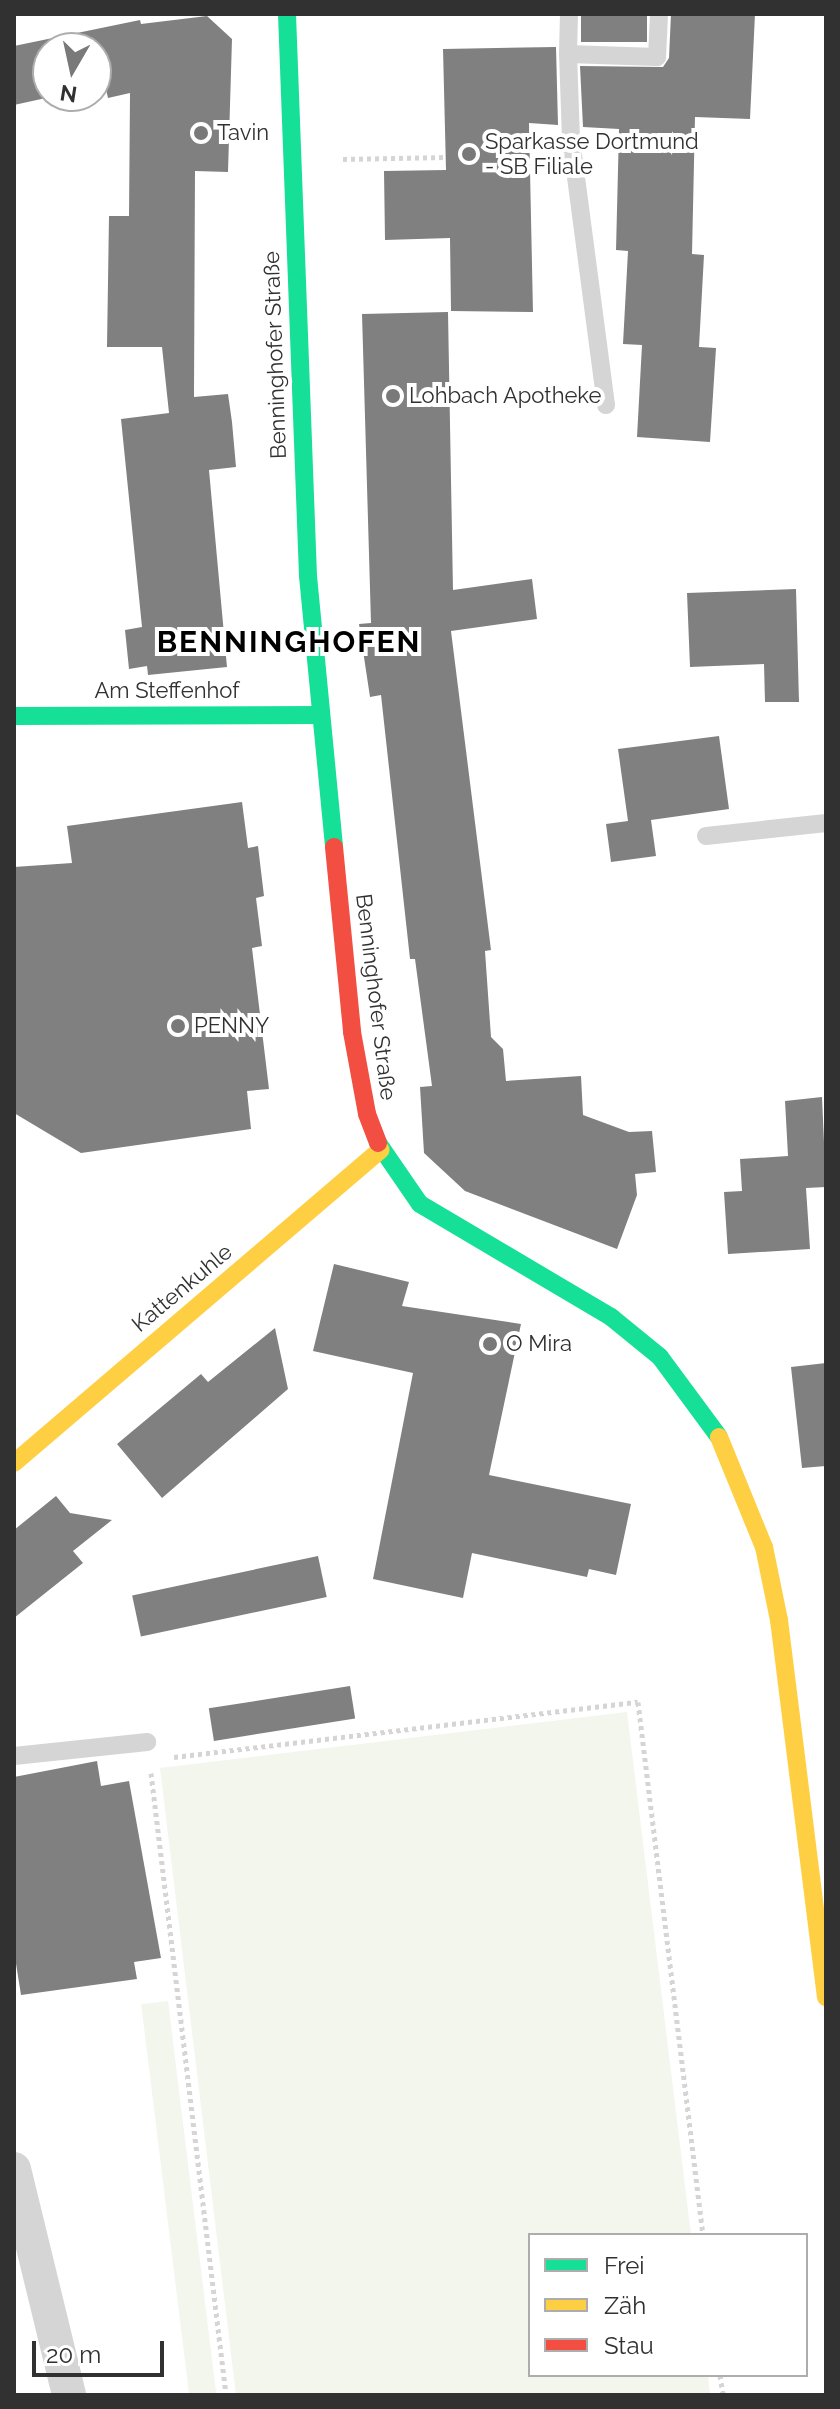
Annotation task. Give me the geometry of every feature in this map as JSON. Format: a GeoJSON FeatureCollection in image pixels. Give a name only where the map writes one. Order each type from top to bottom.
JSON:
{"type":"FeatureCollection","features":[{"type":"Feature","properties":{"kind":"main road","name":"Benninghofer Straße"},"geometry":{"type":"LineString","coordinates":[[287,14],[308,576],[358,1074],[381,1150],[420,1204],[449,1226],[567,1288],[660,1357],[714,1426],[743,1485],[764,1547],[779,1620],[826,1997]]}},
{"type":"Feature","properties":{"kind":"main road","name":"Am Steffenhof"},"geometry":{"type":"LineString","coordinates":[[14,716],[320,715]]}},
{"type":"Feature","properties":{"kind":"main road","name":"Kattenkuhle"},"geometry":{"type":"LineString","coordinates":[[14,1463],[381,1150]]}},
{"type":"Feature","properties":{"kind":"street"},"geometry":{"type":"LineString","coordinates":[[14,2169],[69,2395]]}},
{"type":"Feature","properties":{"kind":"lane"},"geometry":{"type":"LineString","coordinates":[[569,14],[572,154],[606,405]]}},
{"type":"Feature","properties":{"kind":"lane"},"geometry":{"type":"LineString","coordinates":[[568,54],[657,57],[659,14]]}},
{"type":"Feature","properties":{"kind":"lane"},"geometry":{"type":"LineString","coordinates":[[706,836],[826,823]]}},
{"type":"Feature","properties":{"kind":"lane"},"geometry":{"type":"LineString","coordinates":[[14,1756],[148,1751]]}},
{"type":"Feature","properties":{"kind":"path"},"geometry":{"type":"LineString","coordinates":[[343,159],[446,157]]}},
{"type":"Feature","properties":{"kind":"path"},"geometry":{"type":"LineString","coordinates":[[226,2395],[148,1751],[638,1702],[703,2233]]}},
{"type":"Feature","properties":{"kind":"shaded area"},"geometry":{"type":"Polygon","coordinates":[[[627,1712],[691,2233],[528,2233],[528,2377],[708,2377],[710,2395],[236,2395],[160,1768],[627,1712]]]}},
{"type":"Feature","properties":{"kind":"shaded area"},"geometry":{"type":"Polygon","coordinates":[[[168,2001],[216,2395],[189,2395],[141,2004],[168,2001]]]}},
{"type":"Feature","properties":{"kind":"building"},"geometry":{"type":"Polygon","coordinates":[[[581,14],[647,14],[647,42],[581,42],[581,14]]]}},
{"type":"Feature","properties":{"kind":"building"},"geometry":{"type":"Polygon","coordinates":[[[671,14],[755,14],[750,119],[695,117],[692,254],[704,255],[699,347],[716,348],[710,442],[637,437],[642,345],[623,344],[628,251],[616,250],[619,129],[583,127],[580,66],[663,67],[669,58],[671,14]]]}},
{"type":"Feature","properties":{"kind":"building"},"geometry":{"type":"Polygon","coordinates":[[[207,16],[232,39],[228,172],[195,171],[194,397],[228,394],[236,467],[209,470],[227,667],[148,675],[147,666],[129,669],[125,630],[142,627],[121,419],[169,413],[162,347],[107,347],[109,216],[129,216],[130,93],[112,97],[112,32],[82,32],[140,20],[141,24],[207,16]]]}},
{"type":"Feature","properties":{"kind":"building"},"geometry":{"type":"Polygon","coordinates":[[[32,42],[32,101],[14,105],[14,46],[32,42]]]}},
{"type":"Feature","properties":{"kind":"building"},"geometry":{"type":"Polygon","coordinates":[[[556,47],[558,125],[529,123],[533,312],[451,311],[450,238],[385,240],[384,171],[446,170],[443,49],[556,47]]]}},
{"type":"Feature","properties":{"kind":"building"},"geometry":{"type":"Polygon","coordinates":[[[448,312],[453,590],[532,579],[537,619],[451,631],[491,950],[485,951],[491,1037],[503,1049],[506,1081],[581,1076],[583,1115],[629,1132],[652,1131],[656,1172],[635,1174],[637,1195],[617,1249],[465,1191],[424,1153],[420,1087],[432,1086],[415,959],[410,959],[381,695],[370,697],[359,624],[371,623],[362,314],[448,312]]]}},
{"type":"Feature","properties":{"kind":"building"},"geometry":{"type":"Polygon","coordinates":[[[796,589],[799,702],[765,702],[764,664],[690,667],[687,593],[796,589]]]}},
{"type":"Feature","properties":{"kind":"building"},"geometry":{"type":"Polygon","coordinates":[[[719,736],[729,809],[651,820],[656,856],[611,862],[606,824],[628,821],[618,749],[719,736]]]}},
{"type":"Feature","properties":{"kind":"building"},"geometry":{"type":"Polygon","coordinates":[[[242,802],[248,848],[258,846],[264,896],[256,898],[262,946],[252,948],[269,1089],[247,1091],[251,1129],[81,1153],[14,1113],[14,867],[72,863],[67,826],[242,802]]]}},
{"type":"Feature","properties":{"kind":"building"},"geometry":{"type":"Polygon","coordinates":[[[822,1097],[826,1187],[806,1188],[810,1249],[728,1254],[724,1192],[742,1191],[740,1159],[788,1156],[785,1101],[822,1097]]]}},
{"type":"Feature","properties":{"kind":"building"},"geometry":{"type":"Polygon","coordinates":[[[334,1264],[409,1282],[402,1306],[521,1324],[489,1475],[631,1504],[616,1575],[589,1569],[587,1577],[472,1553],[463,1598],[373,1579],[413,1373],[313,1351],[334,1264]]]}},
{"type":"Feature","properties":{"kind":"building"},"geometry":{"type":"Polygon","coordinates":[[[275,1328],[288,1389],[162,1498],[117,1444],[201,1374],[208,1382],[275,1328]]]}},
{"type":"Feature","properties":{"kind":"building"},"geometry":{"type":"Polygon","coordinates":[[[826,1363],[826,1466],[802,1468],[791,1367],[826,1363]]]}},
{"type":"Feature","properties":{"kind":"building"},"geometry":{"type":"Polygon","coordinates":[[[56,1496],[70,1513],[112,1520],[73,1551],[83,1563],[14,1618],[14,1530],[56,1496]]]}},
{"type":"Feature","properties":{"kind":"building"},"geometry":{"type":"Polygon","coordinates":[[[318,1556],[327,1597],[141,1637],[132,1596],[318,1556]]]}},
{"type":"Feature","properties":{"kind":"building"},"geometry":{"type":"Polygon","coordinates":[[[350,1686],[355,1719],[214,1741],[209,1708],[350,1686]]]}},
{"type":"Feature","properties":{"kind":"building"},"geometry":{"type":"Polygon","coordinates":[[[97,1761],[101,1786],[129,1781],[161,1958],[134,1962],[137,1979],[21,1995],[14,1951],[14,1777],[97,1761]]]}},
{"type":"Feature","properties":{"kind":"traffic: fast"},"geometry":{"type":"LineString","coordinates":[[287,14],[308,576],[334,847]]}},
{"type":"Feature","properties":{"kind":"traffic: fast"},"geometry":{"type":"LineString","coordinates":[[14,716],[320,715]]}},
{"type":"Feature","properties":{"kind":"traffic: fast"},"geometry":{"type":"LineString","coordinates":[[378,1143],[420,1204],[611,1317],[660,1357],[719,1437]]}},
{"type":"Feature","properties":{"kind":"traffic: slow"},"geometry":{"type":"LineString","coordinates":[[14,1463],[381,1150]]}},
{"type":"Feature","properties":{"kind":"traffic: slow"},"geometry":{"type":"LineString","coordinates":[[719,1437],[764,1547],[779,1620],[826,1997]]}},
{"type":"Feature","properties":{"kind":"traffic: jam"},"geometry":{"type":"LineString","coordinates":[[334,847],[352,1032],[367,1114],[378,1143]]}},
{"type":"Feature","properties":{"kind":"place","name":"Tavin"},"geometry":{"type":"Point","coordinates":[201,133]}},
{"type":"Feature","properties":{"kind":"place","name":"Sparkasse Dortmund - SB Filiale"},"geometry":{"type":"Point","coordinates":[469,154]}},
{"type":"Feature","properties":{"kind":"place","name":"Lohbach Apotheke"},"geometry":{"type":"Point","coordinates":[393,396]}},
{"type":"Feature","properties":{"kind":"place","name":"PENNY"},"geometry":{"type":"Point","coordinates":[178,1026]}},
{"type":"Feature","properties":{"kind":"place","name":"O Mira"},"geometry":{"type":"Point","coordinates":[490,1344]}},
{"type":"Feature","properties":{"kind":"district","name":"BENNINGHOFEN"},"geometry":{"type":"Point","coordinates":[289,642]}}]}
